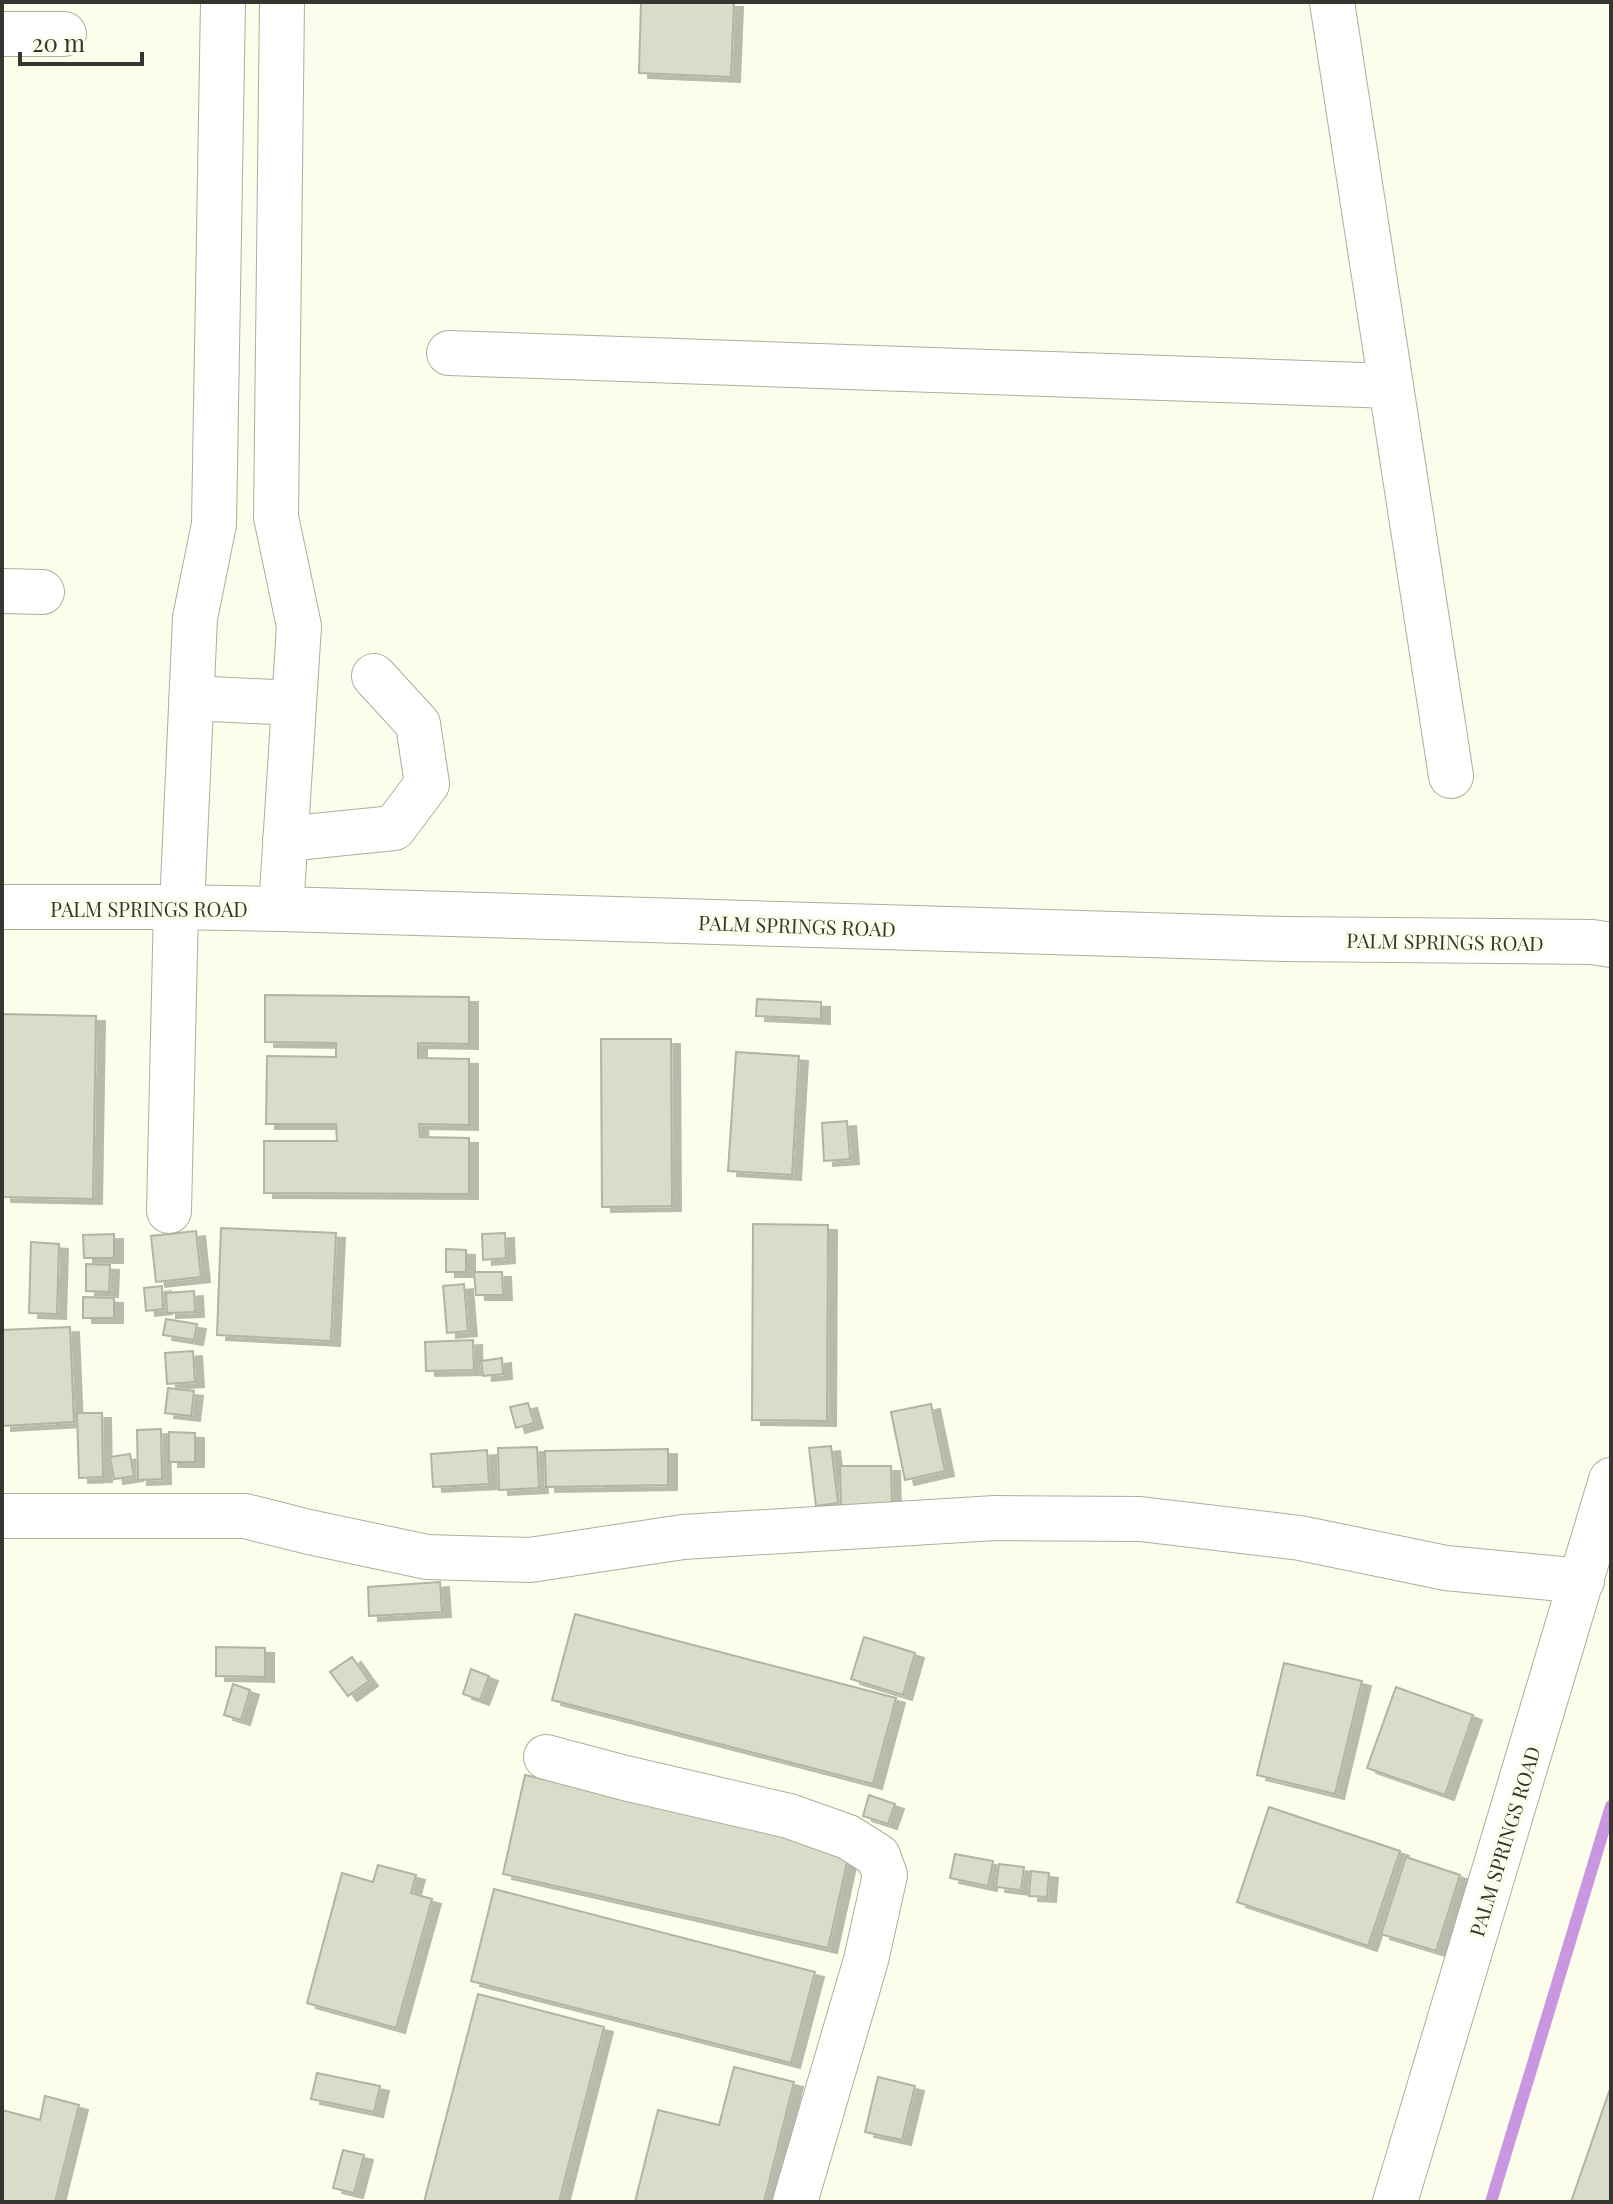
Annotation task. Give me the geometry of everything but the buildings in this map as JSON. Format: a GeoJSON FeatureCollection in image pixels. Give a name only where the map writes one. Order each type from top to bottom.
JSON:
{"type":"FeatureCollection","features":[{"type":"Feature","properties":{"kind":"street"},"geometry":{"type":"LineString","coordinates":[[169,1211],[179,907],[195,618],[214,524],[223,2]]}},
{"type":"Feature","properties":{"kind":"street"},"geometry":{"type":"LineString","coordinates":[[281,909],[299,626],[276,517],[282,2]]}},
{"type":"Feature","properties":{"kind":"street"},"geometry":{"type":"LineString","coordinates":[[1332,2],[1451,776]]}},
{"type":"Feature","properties":{"kind":"street"},"geometry":{"type":"LineString","coordinates":[[2,34],[64,34]]}},
{"type":"Feature","properties":{"kind":"street"},"geometry":{"type":"LineString","coordinates":[[449,353],[1391,386]]}},
{"type":"Feature","properties":{"kind":"street"},"geometry":{"type":"LineString","coordinates":[[285,839],[394,828],[427,784],[418,724],[374,676]]}},
{"type":"Feature","properties":{"kind":"street"},"geometry":{"type":"LineString","coordinates":[[191,698],[294,703]]}},
{"type":"Feature","properties":{"kind":"street","name":"PALM SPRINGS ROAD"},"geometry":{"type":"LineString","coordinates":[[2,907],[281,909],[1605,950]]}},
{"type":"Feature","properties":{"kind":"street","name":"PALM SPRINGS ROAD"},"geometry":{"type":"LineString","coordinates":[[1395,2202],[1611,1480]]}},
{"type":"Feature","properties":{"kind":"street"},"geometry":{"type":"LineString","coordinates":[[2,1516],[245,1516],[427,1557],[530,1560],[683,1537],[995,1518],[1140,1519],[1300,1538],[1446,1568],[1582,1581]]}},
{"type":"Feature","properties":{"kind":"street"},"geometry":{"type":"LineString","coordinates":[[546,1757],[789,1816],[848,1837],[878,1856],[885,1875],[866,1960],[795,2202]]}},
{"type":"Feature","properties":{"kind":"waterway"},"geometry":{"type":"LineString","coordinates":[[1491,2202],[1611,1806]]}}]}
